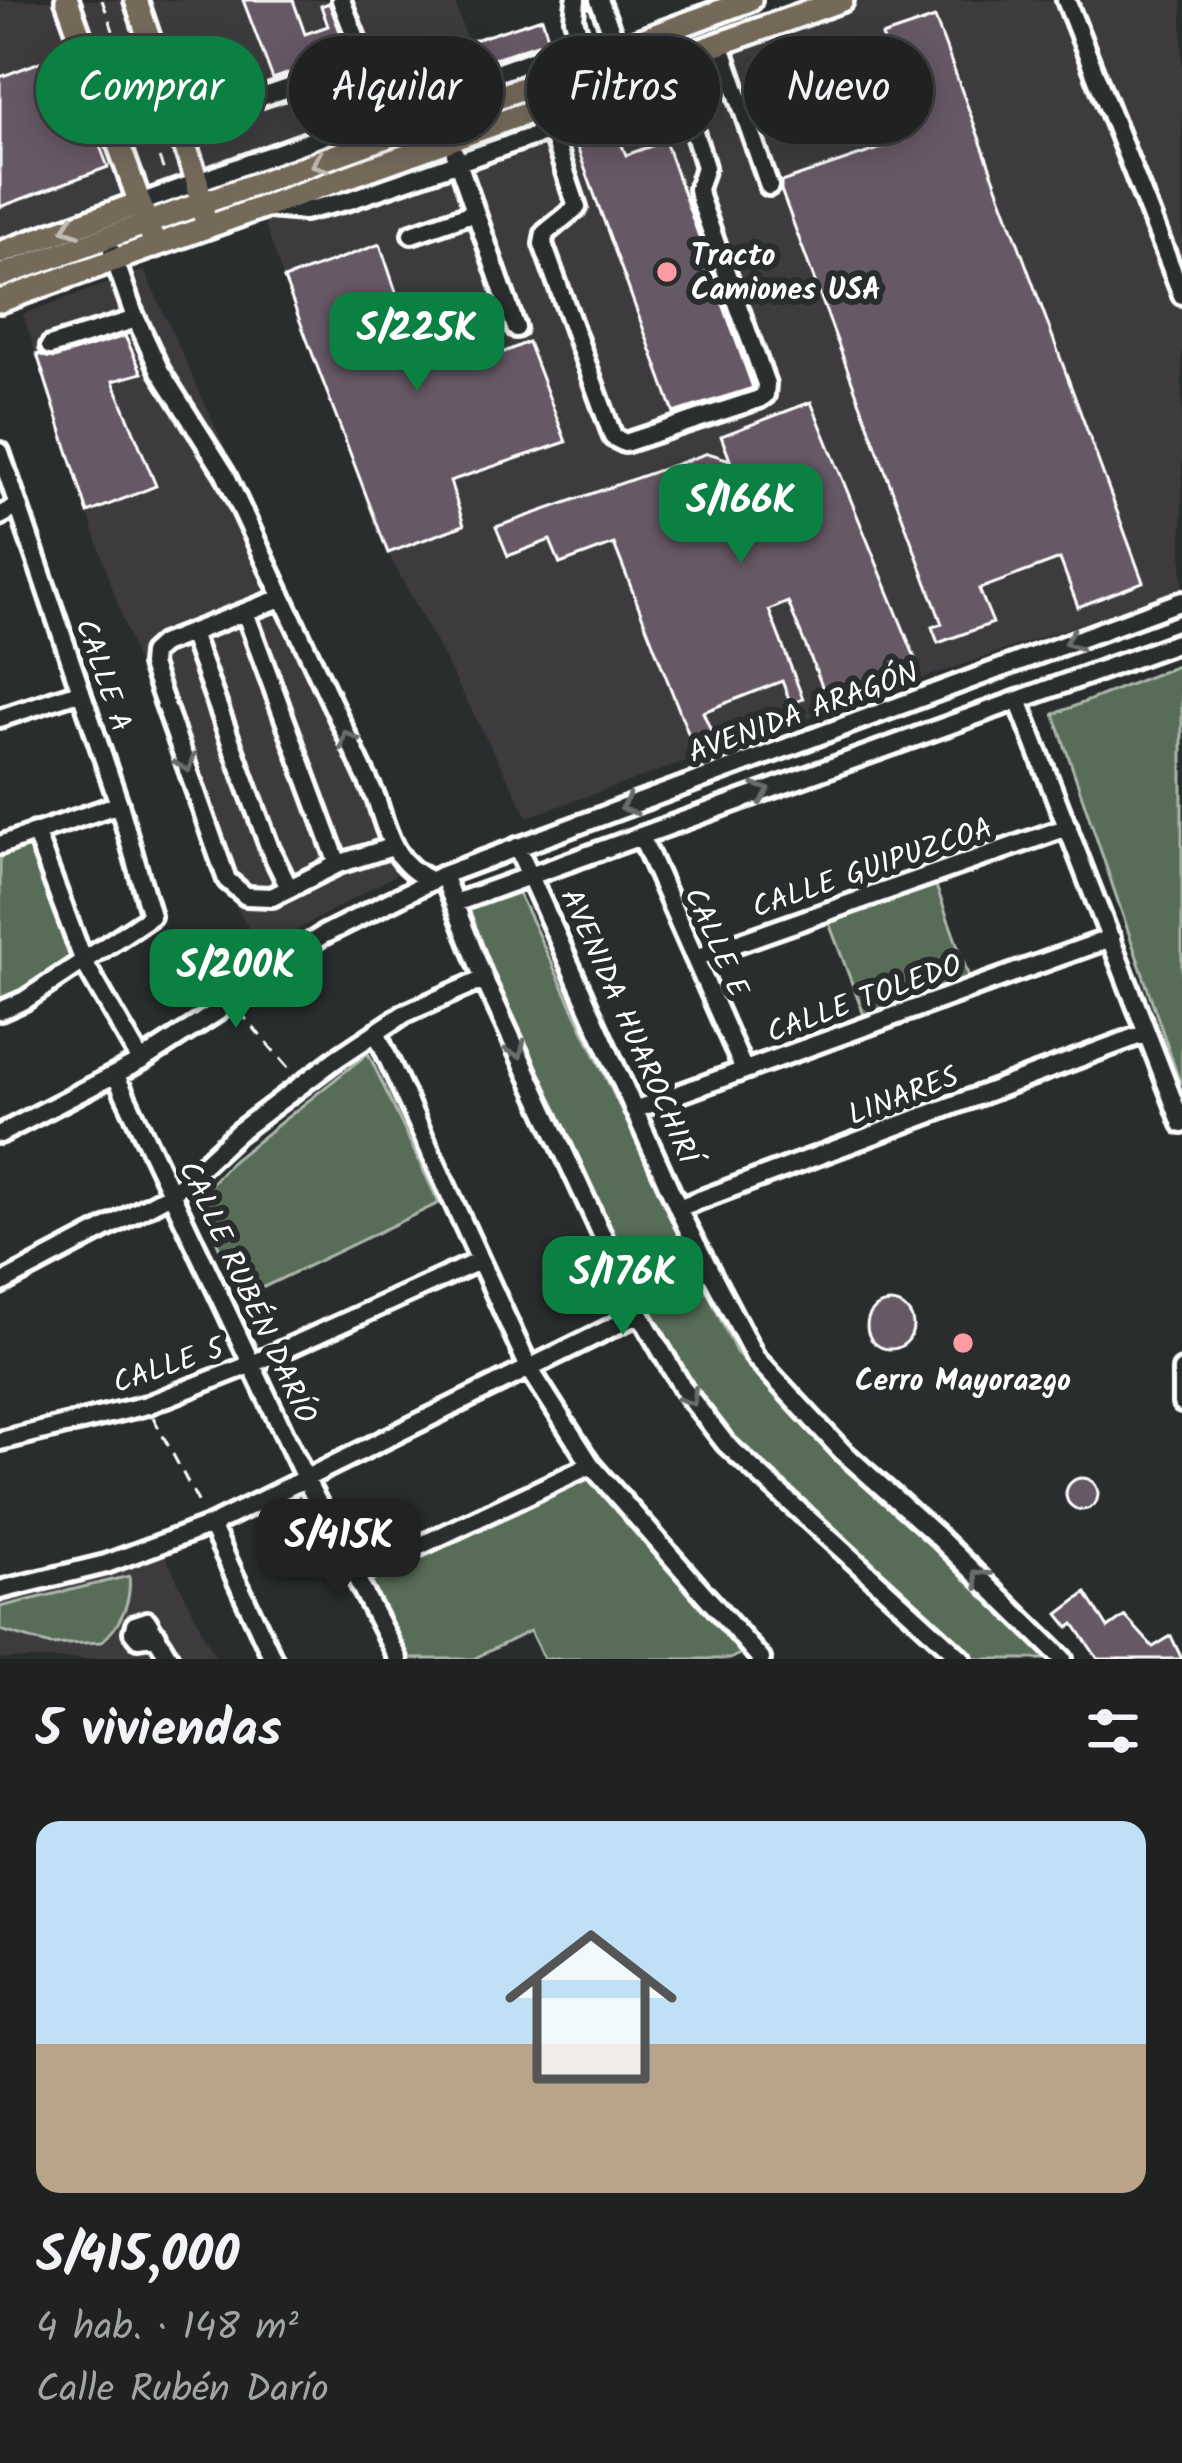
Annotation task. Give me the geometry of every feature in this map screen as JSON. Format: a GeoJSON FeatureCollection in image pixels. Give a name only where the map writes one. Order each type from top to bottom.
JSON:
{"type":"FeatureCollection","features":[{"type":"Feature","properties":{"kind":"main road"},"geometry":{"type":"LineString","coordinates":[[67,0],[156,247]]}},
{"type":"Feature","properties":{"kind":"main road"},"geometry":{"type":"LineString","coordinates":[[136,0],[197,181],[208,228]]}},
{"type":"Feature","properties":{"kind":"main road"},"geometry":{"type":"LineString","coordinates":[[652,36],[750,0]]}},
{"type":"Feature","properties":{"kind":"main road"},"geometry":{"type":"LineString","coordinates":[[720,43],[842,0]]}},
{"type":"Feature","properties":{"kind":"main road"},"geometry":{"type":"LineString","coordinates":[[0,301],[266,208],[527,90]]}},
{"type":"Feature","properties":{"kind":"main road"},"geometry":{"type":"LineString","coordinates":[[393,144],[394,148]]}},
{"type":"Feature","properties":{"kind":"main road"},"geometry":{"type":"LineString","coordinates":[[0,253],[422,144]]}},
{"type":"Feature","properties":{"kind":"main road"},"geometry":{"type":"LineString","coordinates":[[0,276],[108,239],[144,214]]}},
{"type":"Feature","properties":{"kind":"street"},"geometry":{"type":"LineString","coordinates":[[341,0],[355,36]]}},
{"type":"Feature","properties":{"kind":"street"},"geometry":{"type":"LineString","coordinates":[[576,0],[574,20],[579,36]]}},
{"type":"Feature","properties":{"kind":"street"},"geometry":{"type":"LineString","coordinates":[[599,0],[612,36]]}},
{"type":"Feature","properties":{"kind":"street"},"geometry":{"type":"LineString","coordinates":[[1066,0],[1182,295]]}},
{"type":"Feature","properties":{"kind":"street"},"geometry":{"type":"LineString","coordinates":[[720,43],[769,186]]}},
{"type":"Feature","properties":{"kind":"street"},"geometry":{"type":"LineString","coordinates":[[266,208],[304,211],[350,200],[527,139]]}},
{"type":"Feature","properties":{"kind":"street"},"geometry":{"type":"LineString","coordinates":[[144,214],[170,190],[298,144]]}},
{"type":"Feature","properties":{"kind":"street"},"geometry":{"type":"LineString","coordinates":[[451,144],[516,328]]}},
{"type":"Feature","properties":{"kind":"street"},"geometry":{"type":"LineString","coordinates":[[556,144],[577,207],[545,233],[543,244],[613,437],[625,443],[765,394],[766,384],[700,200],[704,167],[697,144]]}},
{"type":"Feature","properties":{"kind":"street"},"geometry":{"type":"LineString","coordinates":[[412,234],[475,212]]}},
{"type":"Feature","properties":{"kind":"street"},"geometry":{"type":"LineString","coordinates":[[108,239],[136,319],[175,399],[225,474],[376,799],[392,848],[411,872],[438,878],[455,903],[484,979],[636,1307],[692,1402],[726,1444],[957,1657]]}},
{"type":"Feature","properties":{"kind":"street"},"geometry":{"type":"LineString","coordinates":[[50,346],[136,319]]}},
{"type":"Feature","properties":{"kind":"street","name":"CALLE A"},"geometry":{"type":"LineString","coordinates":[[0,454],[119,804],[152,916],[84,962]]}},
{"type":"Feature","properties":{"kind":"street"},"geometry":{"type":"LineString","coordinates":[[0,515],[18,506]]}},
{"type":"Feature","properties":{"kind":"street"},"geometry":{"type":"LineString","coordinates":[[281,598],[162,644],[152,653],[151,665],[227,880],[234,890],[272,897],[338,865],[392,848]]}},
{"type":"Feature","properties":{"kind":"street","name":"AVENIDA ARAGÓN"},"geometry":{"type":"LineString","coordinates":[[0,1134],[141,1061],[322,934],[438,878],[1182,601]]}},
{"type":"Feature","properties":{"kind":"street"},"geometry":{"type":"LineString","coordinates":[[245,612],[338,865]]}},
{"type":"Feature","properties":{"kind":"street"},"geometry":{"type":"LineString","coordinates":[[191,633],[270,849],[289,888]]}},
{"type":"Feature","properties":{"kind":"street","name":"AVENIDA ARAGÓN"},"geometry":{"type":"LineString","coordinates":[[455,903],[1182,641]]}},
{"type":"Feature","properties":{"kind":"street"},"geometry":{"type":"LineString","coordinates":[[0,718],[81,691]]}},
{"type":"Feature","properties":{"kind":"street"},"geometry":{"type":"LineString","coordinates":[[1018,700],[1146,1033],[1178,1102],[1182,1124]]}},
{"type":"Feature","properties":{"kind":"street"},"geometry":{"type":"LineString","coordinates":[[0,845],[119,804]]}},
{"type":"Feature","properties":{"kind":"street","name":"CALLE GUIPUZCOA"},"geometry":{"type":"LineString","coordinates":[[695,958],[1068,827]]}},
{"type":"Feature","properties":{"kind":"street"},"geometry":{"type":"LineString","coordinates":[[35,832],[84,962],[141,1061]]}},
{"type":"Feature","properties":{"kind":"street","name":"CALLE E"},"geometry":{"type":"LineString","coordinates":[[641,836],[744,1070]]}},
{"type":"Feature","properties":{"kind":"street","name":"AVENIDA HUAROCHIRÍ"},"geometry":{"type":"LineString","coordinates":[[517,848],[682,1216],[755,1357],[842,1451],[1063,1659]]}},
{"type":"Feature","properties":{"kind":"street","name":"CALLE TOLEDO"},"geometry":{"type":"LineString","coordinates":[[634,1110],[1111,938]]}},
{"type":"Feature","properties":{"kind":"street"},"geometry":{"type":"LineString","coordinates":[[0,1012],[84,962]]}},
{"type":"Feature","properties":{"kind":"street"},"geometry":{"type":"LineString","coordinates":[[0,1284],[171,1194],[237,1133],[376,1031],[484,979]]}},
{"type":"Feature","properties":{"kind":"street"},"geometry":{"type":"LineString","coordinates":[[376,1031],[529,1368],[591,1465],[758,1658]]}},
{"type":"Feature","properties":{"kind":"street","name":"LINARES"},"geometry":{"type":"LineString","coordinates":[[682,1216],[1146,1033]]}},
{"type":"Feature","properties":{"kind":"street","name":"CALLE RUBÉN DARÍO"},"geometry":{"type":"LineString","coordinates":[[116,1076],[305,1478],[398,1659]]}},
{"type":"Feature","properties":{"kind":"street","name":"CALLE 5"},"geometry":{"type":"LineString","coordinates":[[0,1441],[147,1405],[252,1364],[478,1261]]}},
{"type":"Feature","properties":{"kind":"street"},"geometry":{"type":"LineString","coordinates":[[0,1590],[106,1564],[211,1525],[529,1368],[636,1307]]}},
{"type":"Feature","properties":{"kind":"street"},"geometry":{"type":"LineString","coordinates":[[1182,1370],[1182,1403]]}},
{"type":"Feature","properties":{"kind":"street"},"geometry":{"type":"LineString","coordinates":[[356,1576],[591,1465]]}},
{"type":"Feature","properties":{"kind":"street"},"geometry":{"type":"LineString","coordinates":[[211,1525],[273,1659]]}},
{"type":"Feature","properties":{"kind":"street"},"geometry":{"type":"LineString","coordinates":[[157,1634],[170,1659]]}},
{"type":"Feature","properties":{"kind":"path"},"geometry":{"type":"LineString","coordinates":[[102,0],[170,190]]}},
{"type":"Feature","properties":{"kind":"path"},"geometry":{"type":"LineString","coordinates":[[230,1001],[303,1084]]}},
{"type":"Feature","properties":{"kind":"path"},"geometry":{"type":"LineString","coordinates":[[636,1307],[682,1216]]}},
{"type":"Feature","properties":{"kind":"path"},"geometry":{"type":"LineString","coordinates":[[147,1405],[211,1525]]}},
{"type":"Feature","properties":{"kind":"shaded area"},"geometry":{"type":"Polygon","coordinates":[[[0,0],[454,0],[466,36],[289,36],[289,144],[503,144],[503,92],[518,107],[527,104],[527,144],[720,144],[720,42],[849,0],[1182,0],[1182,588],[528,817],[388,553],[243,160],[0,246],[0,0]]]}},
{"type":"Feature","properties":{"kind":"shaded area"},"geometry":{"type":"Polygon","coordinates":[[[144,270],[415,864],[261,950],[208,857],[135,657],[23,314],[144,270]]]}},
{"type":"Feature","properties":{"kind":"shaded area"},"geometry":{"type":"Polygon","coordinates":[[[166,1557],[216,1659],[0,1659],[0,1602],[166,1557]]]}},
{"type":"Feature","properties":{"kind":"green space"},"geometry":{"type":"Polygon","coordinates":[[[1182,664],[1182,1083],[1180,1083],[1054,714],[1182,664]]]}},
{"type":"Feature","properties":{"kind":"green space"},"geometry":{"type":"Polygon","coordinates":[[[35,845],[78,959],[0,1002],[0,857],[35,845]]]}},
{"type":"Feature","properties":{"kind":"green space"},"geometry":{"type":"Polygon","coordinates":[[[935,883],[969,977],[864,1015],[829,923],[935,883]]]}},
{"type":"Feature","properties":{"kind":"green space"},"geometry":{"type":"Polygon","coordinates":[[[518,892],[736,1352],[847,1469],[1027,1633],[1045,1659],[976,1659],[724,1432],[704,1406],[638,1290],[480,942],[467,904],[518,892]]]}},
{"type":"Feature","properties":{"kind":"green space"},"geometry":{"type":"Polygon","coordinates":[[[368,1053],[439,1203],[241,1298],[198,1198],[230,1163],[368,1053]]]}},
{"type":"Feature","properties":{"kind":"green space"},"geometry":{"type":"Polygon","coordinates":[[[588,1477],[747,1650],[730,1659],[544,1659],[530,1631],[473,1659],[408,1659],[367,1579],[588,1477]]]}},
{"type":"Feature","properties":{"kind":"green space"},"geometry":{"type":"Polygon","coordinates":[[[129,1576],[123,1613],[101,1642],[51,1645],[0,1630],[0,1607],[129,1576]]]}},
{"type":"Feature","properties":{"kind":"building"},"geometry":{"type":"Polygon","coordinates":[[[243,0],[293,0],[305,34],[328,26],[321,6],[329,3],[342,36],[289,36],[289,73],[273,79],[265,58],[265,36],[257,36],[243,0]]]}},
{"type":"Feature","properties":{"kind":"building"},"geometry":{"type":"Polygon","coordinates":[[[542,18],[548,36],[527,36],[527,47],[503,55],[503,36],[486,36],[542,18]]]}},
{"type":"Feature","properties":{"kind":"building"},"geometry":{"type":"Polygon","coordinates":[[[935,18],[1143,582],[1078,607],[1060,559],[979,589],[993,623],[938,643],[932,627],[942,624],[781,190],[781,182],[893,144],[933,144],[933,36],[882,36],[935,18]]]}},
{"type":"Feature","properties":{"kind":"building"},"geometry":{"type":"Polygon","coordinates":[[[36,64],[36,144],[99,144],[108,167],[0,207],[0,77],[36,64]]]}},
{"type":"Feature","properties":{"kind":"building","name":"Tracto Camiones USA"},"geometry":{"type":"Polygon","coordinates":[[[622,144],[626,155],[666,144],[753,388],[674,413],[577,147],[622,144]]]}},
{"type":"Feature","properties":{"kind":"building"},"geometry":{"type":"Polygon","coordinates":[[[380,244],[406,322],[469,297],[490,358],[528,342],[566,442],[450,481],[464,525],[388,553],[284,279],[380,244]]]}},
{"type":"Feature","properties":{"kind":"building"},"geometry":{"type":"Polygon","coordinates":[[[125,336],[142,373],[113,381],[156,486],[88,513],[37,354],[54,358],[125,336]]]}},
{"type":"Feature","properties":{"kind":"building"},"geometry":{"type":"Polygon","coordinates":[[[811,402],[918,665],[828,701],[788,602],[769,610],[803,699],[791,704],[782,681],[703,712],[713,735],[692,743],[614,544],[560,564],[550,540],[508,556],[496,527],[708,453],[730,460],[721,436],[811,402]]]}},
{"type":"Feature","properties":{"kind":"building"},"geometry":{"type":"Polygon","coordinates":[[[890,1303],[906,1310],[913,1326],[906,1342],[890,1349],[874,1342],[867,1326],[874,1310],[890,1303]]]}},
{"type":"Feature","properties":{"kind":"building"},"geometry":{"type":"Polygon","coordinates":[[[1082,1478],[1094,1482],[1098,1494],[1094,1506],[1082,1510],[1070,1506],[1066,1494],[1070,1482],[1082,1478]]]}},
{"type":"Feature","properties":{"kind":"building"},"geometry":{"type":"Polygon","coordinates":[[[1086,1593],[1108,1628],[1125,1616],[1153,1647],[1171,1636],[1182,1659],[1098,1659],[1074,1624],[1069,1628],[1058,1614],[1086,1593]]]}},
{"type":"Feature","properties":{"kind":"place","name":"Tracto Camiones USA"},"geometry":{"type":"Point","coordinates":[667,272]}},
{"type":"Feature","properties":{"kind":"place","name":"Cerro Mayorazgo"},"geometry":{"type":"Point","coordinates":[963,1343]}}]}
